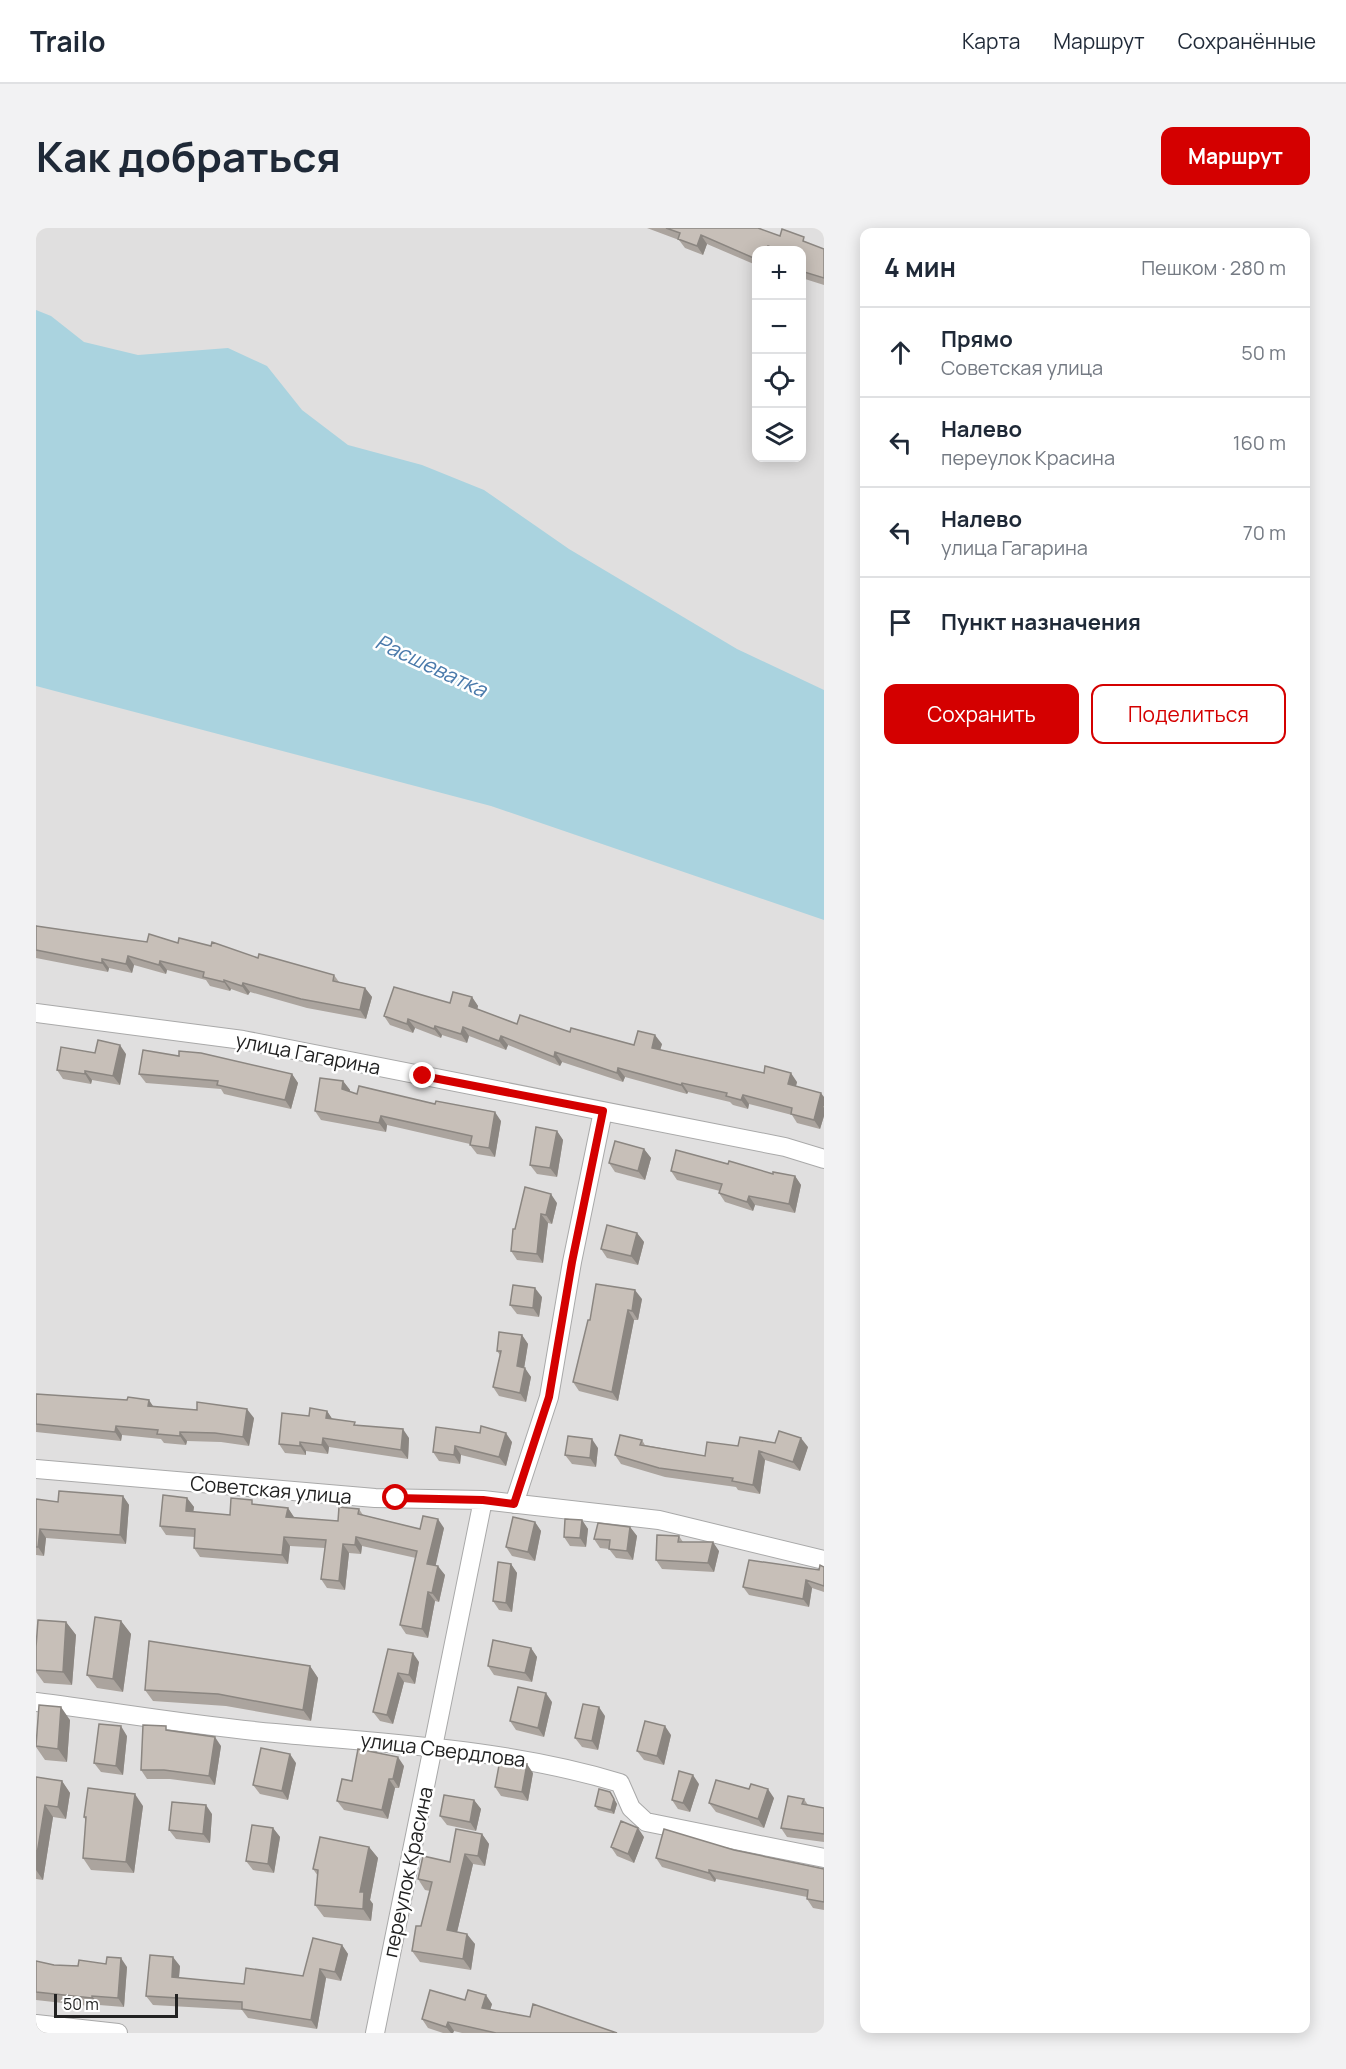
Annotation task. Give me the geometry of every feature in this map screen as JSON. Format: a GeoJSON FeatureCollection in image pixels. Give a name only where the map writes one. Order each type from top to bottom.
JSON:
{"type":"FeatureCollection","features":[{"type":"Feature","properties":{"kind":"street","name":"улица Гагарина"},"geometry":{"type":"LineString","coordinates":[[36,1013],[243,1040],[785,1147],[824,1159]]}},
{"type":"Feature","properties":{"kind":"street"},"geometry":{"type":"LineString","coordinates":[[514,1504],[549,1397],[572,1262],[603,1111]]}},
{"type":"Feature","properties":{"kind":"street","name":"Советская улица"},"geometry":{"type":"LineString","coordinates":[[36,1469],[375,1498],[483,1500],[659,1520],[824,1560]]}},
{"type":"Feature","properties":{"kind":"street","name":"переулок Красина"},"geometry":{"type":"LineString","coordinates":[[375,2033],[483,1500]]}},
{"type":"Feature","properties":{"kind":"street","name":"улица Свердлова"},"geometry":{"type":"LineString","coordinates":[[36,1702],[272,1733],[434,1746],[565,1766],[620,1783],[631,1808],[646,1822],[824,1858]]}},
{"type":"Feature","properties":{"kind":"street"},"geometry":{"type":"LineString","coordinates":[[36,2024],[118,2033]]}},
{"type":"Feature","properties":{"kind":"shaded area"},"geometry":{"type":"Polygon","coordinates":[[[36,228],[824,228],[824,2033],[36,2033],[36,228]]]}},
{"type":"Feature","properties":{"kind":"water","name":"Расшеватка"},"geometry":{"type":"Polygon","coordinates":[[[36,310],[51,316],[84,342],[138,355],[228,348],[267,366],[302,410],[348,445],[422,465],[484,490],[569,549],[737,649],[824,690],[824,920],[491,806],[36,686],[36,310]]]}},
{"type":"Feature","properties":{"kind":"building"},"geometry":{"type":"Polygon","coordinates":[[[666,228],[758,228],[780,236],[782,229],[804,237],[803,241],[824,249],[824,278],[806,273],[806,246],[752,246],[752,257],[701,235],[697,246],[678,239],[680,233],[666,228]]]}},
{"type":"Feature","properties":{"kind":"building"},"geometry":{"type":"Polygon","coordinates":[[[36,926],[147,942],[149,934],[178,943],[179,938],[211,946],[212,942],[258,958],[259,954],[334,975],[333,981],[365,988],[360,1010],[301,999],[243,983],[242,986],[203,977],[204,972],[160,961],[159,965],[128,956],[126,964],[102,959],[102,963],[36,950],[36,926]]]}},
{"type":"Feature","properties":{"kind":"building"},"geometry":{"type":"Polygon","coordinates":[[[394,987],[450,1003],[453,992],[472,997],[469,1006],[517,1024],[520,1015],[570,1032],[571,1028],[634,1045],[638,1031],[655,1035],[652,1048],[764,1073],[765,1066],[791,1073],[788,1084],[821,1093],[814,1120],[791,1114],[792,1108],[743,1095],[741,1100],[726,1096],[727,1093],[682,1083],[681,1085],[618,1068],[617,1073],[555,1052],[554,1057],[501,1036],[499,1041],[463,1027],[461,1034],[435,1026],[434,1029],[408,1019],[407,1024],[384,1016],[394,987]]]}},
{"type":"Feature","properties":{"kind":"building"},"geometry":{"type":"Polygon","coordinates":[[[98,1040],[120,1045],[113,1076],[85,1071],[85,1074],[57,1070],[61,1047],[95,1053],[98,1040]]]}},
{"type":"Feature","properties":{"kind":"building"},"geometry":{"type":"Polygon","coordinates":[[[143,1050],[179,1056],[179,1051],[201,1053],[292,1074],[285,1100],[217,1085],[218,1081],[139,1074],[143,1050]]]}},
{"type":"Feature","properties":{"kind":"building"},"geometry":{"type":"Polygon","coordinates":[[[320,1078],[343,1081],[342,1089],[357,1094],[359,1086],[435,1104],[436,1101],[495,1112],[489,1148],[470,1145],[472,1136],[381,1116],[379,1123],[315,1111],[320,1078]]]}},
{"type":"Feature","properties":{"kind":"building"},"geometry":{"type":"Polygon","coordinates":[[[536,1127],[557,1131],[550,1168],[530,1165],[536,1127]]]}},
{"type":"Feature","properties":{"kind":"building"},"geometry":{"type":"Polygon","coordinates":[[[615,1141],[644,1149],[638,1171],[609,1163],[615,1141]]]}},
{"type":"Feature","properties":{"kind":"building"},"geometry":{"type":"Polygon","coordinates":[[[676,1150],[728,1164],[729,1161],[773,1174],[773,1172],[795,1176],[789,1204],[749,1196],[747,1202],[719,1193],[722,1184],[671,1171],[676,1150]]]}},
{"type":"Feature","properties":{"kind":"building"},"geometry":{"type":"Polygon","coordinates":[[[525,1187],[551,1194],[546,1215],[541,1214],[537,1254],[511,1251],[513,1229],[515,1229],[525,1187]]]}},
{"type":"Feature","properties":{"kind":"building"},"geometry":{"type":"Polygon","coordinates":[[[607,1225],[637,1233],[631,1256],[601,1249],[607,1225]]]}},
{"type":"Feature","properties":{"kind":"building"},"geometry":{"type":"Polygon","coordinates":[[[596,1284],[635,1290],[632,1311],[628,1310],[612,1392],[573,1382],[588,1320],[590,1320],[596,1284]]]}},
{"type":"Feature","properties":{"kind":"building"},"geometry":{"type":"Polygon","coordinates":[[[513,1285],[535,1288],[533,1308],[510,1305],[513,1285]]]}},
{"type":"Feature","properties":{"kind":"building"},"geometry":{"type":"Polygon","coordinates":[[[499,1332],[522,1335],[517,1366],[525,1368],[520,1393],[493,1387],[501,1351],[497,1351],[499,1332]]]}},
{"type":"Feature","properties":{"kind":"building"},"geometry":{"type":"Polygon","coordinates":[[[36,1394],[127,1400],[128,1397],[149,1400],[148,1406],[197,1410],[197,1402],[247,1409],[243,1437],[180,1432],[180,1436],[157,1434],[158,1430],[116,1426],[115,1432],[36,1424],[36,1394]]]}},
{"type":"Feature","properties":{"kind":"building"},"geometry":{"type":"Polygon","coordinates":[[[310,1408],[327,1411],[326,1418],[355,1422],[354,1425],[403,1429],[401,1450],[323,1438],[322,1445],[300,1442],[300,1446],[279,1444],[282,1413],[309,1416],[310,1408]]]}},
{"type":"Feature","properties":{"kind":"building"},"geometry":{"type":"Polygon","coordinates":[[[481,1426],[506,1433],[499,1457],[455,1446],[454,1455],[433,1452],[436,1427],[480,1433],[481,1426]]]}},
{"type":"Feature","properties":{"kind":"building"},"geometry":{"type":"Polygon","coordinates":[[[779,1431],[801,1438],[793,1462],[759,1451],[753,1485],[732,1481],[733,1478],[659,1468],[615,1455],[620,1435],[642,1440],[640,1445],[705,1456],[707,1442],[738,1446],[740,1437],[775,1443],[779,1431]]]}},
{"type":"Feature","properties":{"kind":"building"},"geometry":{"type":"Polygon","coordinates":[[[568,1436],[592,1439],[590,1458],[565,1455],[568,1436]]]}},
{"type":"Feature","properties":{"kind":"building"},"geometry":{"type":"Polygon","coordinates":[[[59,1491],[123,1496],[120,1535],[40,1529],[38,1547],[36,1547],[36,1499],[58,1502],[59,1491]]]}},
{"type":"Feature","properties":{"kind":"building"},"geometry":{"type":"Polygon","coordinates":[[[163,1495],[187,1498],[186,1511],[230,1515],[231,1498],[252,1500],[252,1504],[288,1508],[286,1517],[338,1521],[339,1507],[359,1509],[358,1514],[420,1529],[423,1516],[438,1519],[427,1564],[438,1566],[432,1593],[428,1592],[422,1629],[400,1625],[417,1551],[356,1537],[355,1545],[343,1544],[339,1581],[321,1579],[326,1540],[284,1537],[282,1555],[194,1548],[195,1529],[160,1526],[163,1495]]]}},
{"type":"Feature","properties":{"kind":"building"},"geometry":{"type":"Polygon","coordinates":[[[513,1517],[535,1522],[528,1552],[506,1547],[513,1517]]]}},
{"type":"Feature","properties":{"kind":"building"},"geometry":{"type":"Polygon","coordinates":[[[565,1519],[582,1520],[580,1538],[564,1537],[565,1519]]]}},
{"type":"Feature","properties":{"kind":"building"},"geometry":{"type":"Polygon","coordinates":[[[598,1523],[630,1527],[627,1551],[609,1549],[610,1540],[594,1539],[598,1523]]]}},
{"type":"Feature","properties":{"kind":"building"},"geometry":{"type":"Polygon","coordinates":[[[657,1535],[679,1536],[678,1542],[713,1542],[708,1563],[656,1560],[657,1535]]]}},
{"type":"Feature","properties":{"kind":"building"},"geometry":{"type":"Polygon","coordinates":[[[749,1560],[819,1570],[820,1565],[824,1567],[824,1586],[806,1580],[803,1599],[743,1587],[749,1560]]]}},
{"type":"Feature","properties":{"kind":"building"},"geometry":{"type":"Polygon","coordinates":[[[498,1562],[511,1564],[506,1603],[493,1601],[498,1562]]]}},
{"type":"Feature","properties":{"kind":"building"},"geometry":{"type":"Polygon","coordinates":[[[95,1617],[121,1621],[113,1679],[87,1675],[95,1617]]]}},
{"type":"Feature","properties":{"kind":"building"},"geometry":{"type":"Polygon","coordinates":[[[38,1620],[66,1622],[63,1672],[36,1670],[38,1620]]]}},
{"type":"Feature","properties":{"kind":"building"},"geometry":{"type":"Polygon","coordinates":[[[493,1640],[531,1648],[525,1673],[488,1666],[493,1640]]]}},
{"type":"Feature","properties":{"kind":"building"},"geometry":{"type":"Polygon","coordinates":[[[149,1641],[310,1666],[303,1710],[218,1694],[145,1690],[149,1641]]]}},
{"type":"Feature","properties":{"kind":"building"},"geometry":{"type":"Polygon","coordinates":[[[388,1649],[413,1653],[409,1675],[398,1673],[387,1715],[373,1712],[388,1649]]]}},
{"type":"Feature","properties":{"kind":"building"},"geometry":{"type":"Polygon","coordinates":[[[518,1687],[546,1693],[538,1728],[510,1721],[518,1687]]]}},
{"type":"Feature","properties":{"kind":"building"},"geometry":{"type":"Polygon","coordinates":[[[583,1704],[599,1707],[592,1741],[575,1738],[583,1704]]]}},
{"type":"Feature","properties":{"kind":"building"},"geometry":{"type":"Polygon","coordinates":[[[39,1705],[61,1707],[58,1749],[36,1746],[39,1705]]]}},
{"type":"Feature","properties":{"kind":"building"},"geometry":{"type":"Polygon","coordinates":[[[645,1721],[665,1726],[657,1756],[637,1751],[645,1721]]]}},
{"type":"Feature","properties":{"kind":"building"},"geometry":{"type":"Polygon","coordinates":[[[99,1724],[121,1726],[116,1766],[94,1763],[99,1724]]]}},
{"type":"Feature","properties":{"kind":"building"},"geometry":{"type":"Polygon","coordinates":[[[143,1725],[166,1726],[166,1730],[215,1737],[209,1776],[164,1770],[141,1770],[143,1725]]]}},
{"type":"Feature","properties":{"kind":"building"},"geometry":{"type":"Polygon","coordinates":[[[261,1748],[290,1754],[282,1791],[253,1785],[261,1748]]]}},
{"type":"Feature","properties":{"kind":"building"},"geometry":{"type":"Polygon","coordinates":[[[358,1749],[398,1757],[393,1779],[389,1779],[382,1810],[337,1801],[342,1779],[352,1781],[358,1749]]]}},
{"type":"Feature","properties":{"kind":"building"},"geometry":{"type":"Polygon","coordinates":[[[500,1760],[527,1764],[522,1792],[495,1787],[500,1760]]]}},
{"type":"Feature","properties":{"kind":"building"},"geometry":{"type":"Polygon","coordinates":[[[679,1771],[693,1775],[683,1803],[672,1800],[679,1771]]]}},
{"type":"Feature","properties":{"kind":"building"},"geometry":{"type":"Polygon","coordinates":[[[36,1777],[62,1781],[58,1807],[45,1805],[36,1860],[36,1777]]]}},
{"type":"Feature","properties":{"kind":"building"},"geometry":{"type":"Polygon","coordinates":[[[716,1780],[749,1789],[751,1784],[768,1789],[758,1819],[709,1803],[716,1780]]]}},
{"type":"Feature","properties":{"kind":"building"},"geometry":{"type":"Polygon","coordinates":[[[88,1788],[135,1794],[126,1862],[83,1858],[86,1817],[84,1817],[88,1788]]]}},
{"type":"Feature","properties":{"kind":"building"},"geometry":{"type":"Polygon","coordinates":[[[599,1789],[610,1792],[614,1799],[611,1810],[595,1806],[599,1789]]]}},
{"type":"Feature","properties":{"kind":"building"},"geometry":{"type":"Polygon","coordinates":[[[444,1795],[474,1800],[470,1822],[440,1816],[444,1795]]]}},
{"type":"Feature","properties":{"kind":"building"},"geometry":{"type":"Polygon","coordinates":[[[788,1796],[804,1799],[802,1804],[824,1808],[824,1834],[781,1828],[788,1796]]]}},
{"type":"Feature","properties":{"kind":"building"},"geometry":{"type":"Polygon","coordinates":[[[172,1802],[206,1805],[203,1834],[169,1830],[172,1802]]]}},
{"type":"Feature","properties":{"kind":"building"},"geometry":{"type":"Polygon","coordinates":[[[621,1821],[638,1828],[628,1854],[611,1847],[621,1821]]]}},
{"type":"Feature","properties":{"kind":"building"},"geometry":{"type":"Polygon","coordinates":[[[252,1825],[273,1828],[268,1864],[246,1861],[252,1825]]]}},
{"type":"Feature","properties":{"kind":"building"},"geometry":{"type":"Polygon","coordinates":[[[456,1829],[482,1834],[478,1856],[465,1854],[447,1930],[467,1934],[463,1959],[412,1951],[416,1926],[421,1926],[432,1882],[418,1879],[423,1856],[450,1862],[456,1829]]]}},
{"type":"Feature","properties":{"kind":"building"},"geometry":{"type":"Polygon","coordinates":[[[664,1829],[734,1850],[824,1869],[824,1902],[807,1899],[808,1890],[709,1870],[709,1873],[656,1858],[664,1829]]]}},
{"type":"Feature","properties":{"kind":"building"},"geometry":{"type":"Polygon","coordinates":[[[320,1837],[369,1847],[360,1892],[364,1892],[363,1909],[315,1905],[318,1870],[313,1869],[320,1837]]]}},
{"type":"Feature","properties":{"kind":"building"},"geometry":{"type":"Polygon","coordinates":[[[313,1938],[342,1945],[335,1972],[320,1969],[311,2020],[242,2009],[242,2002],[146,1996],[150,1955],[173,1957],[172,1977],[244,1984],[246,1968],[303,1976],[313,1938]]]}},
{"type":"Feature","properties":{"kind":"building"},"geometry":{"type":"Polygon","coordinates":[[[107,1957],[121,1958],[118,1998],[92,1996],[92,1998],[36,1992],[36,1961],[54,1965],[78,1966],[79,1960],[106,1964],[107,1957]]]}},
{"type":"Feature","properties":{"kind":"building"},"geometry":{"type":"Polygon","coordinates":[[[430,1990],[465,2000],[468,1990],[486,1995],[482,2008],[530,2017],[533,2004],[617,2033],[496,2033],[448,2022],[446,2027],[422,2019],[430,1990]]]}},
{"type":"Feature","properties":{"kind":"route"},"geometry":{"type":"LineString","coordinates":[[396,1498],[483,1500],[514,1504],[549,1397],[572,1262],[603,1111],[423,1076]]}}]}
